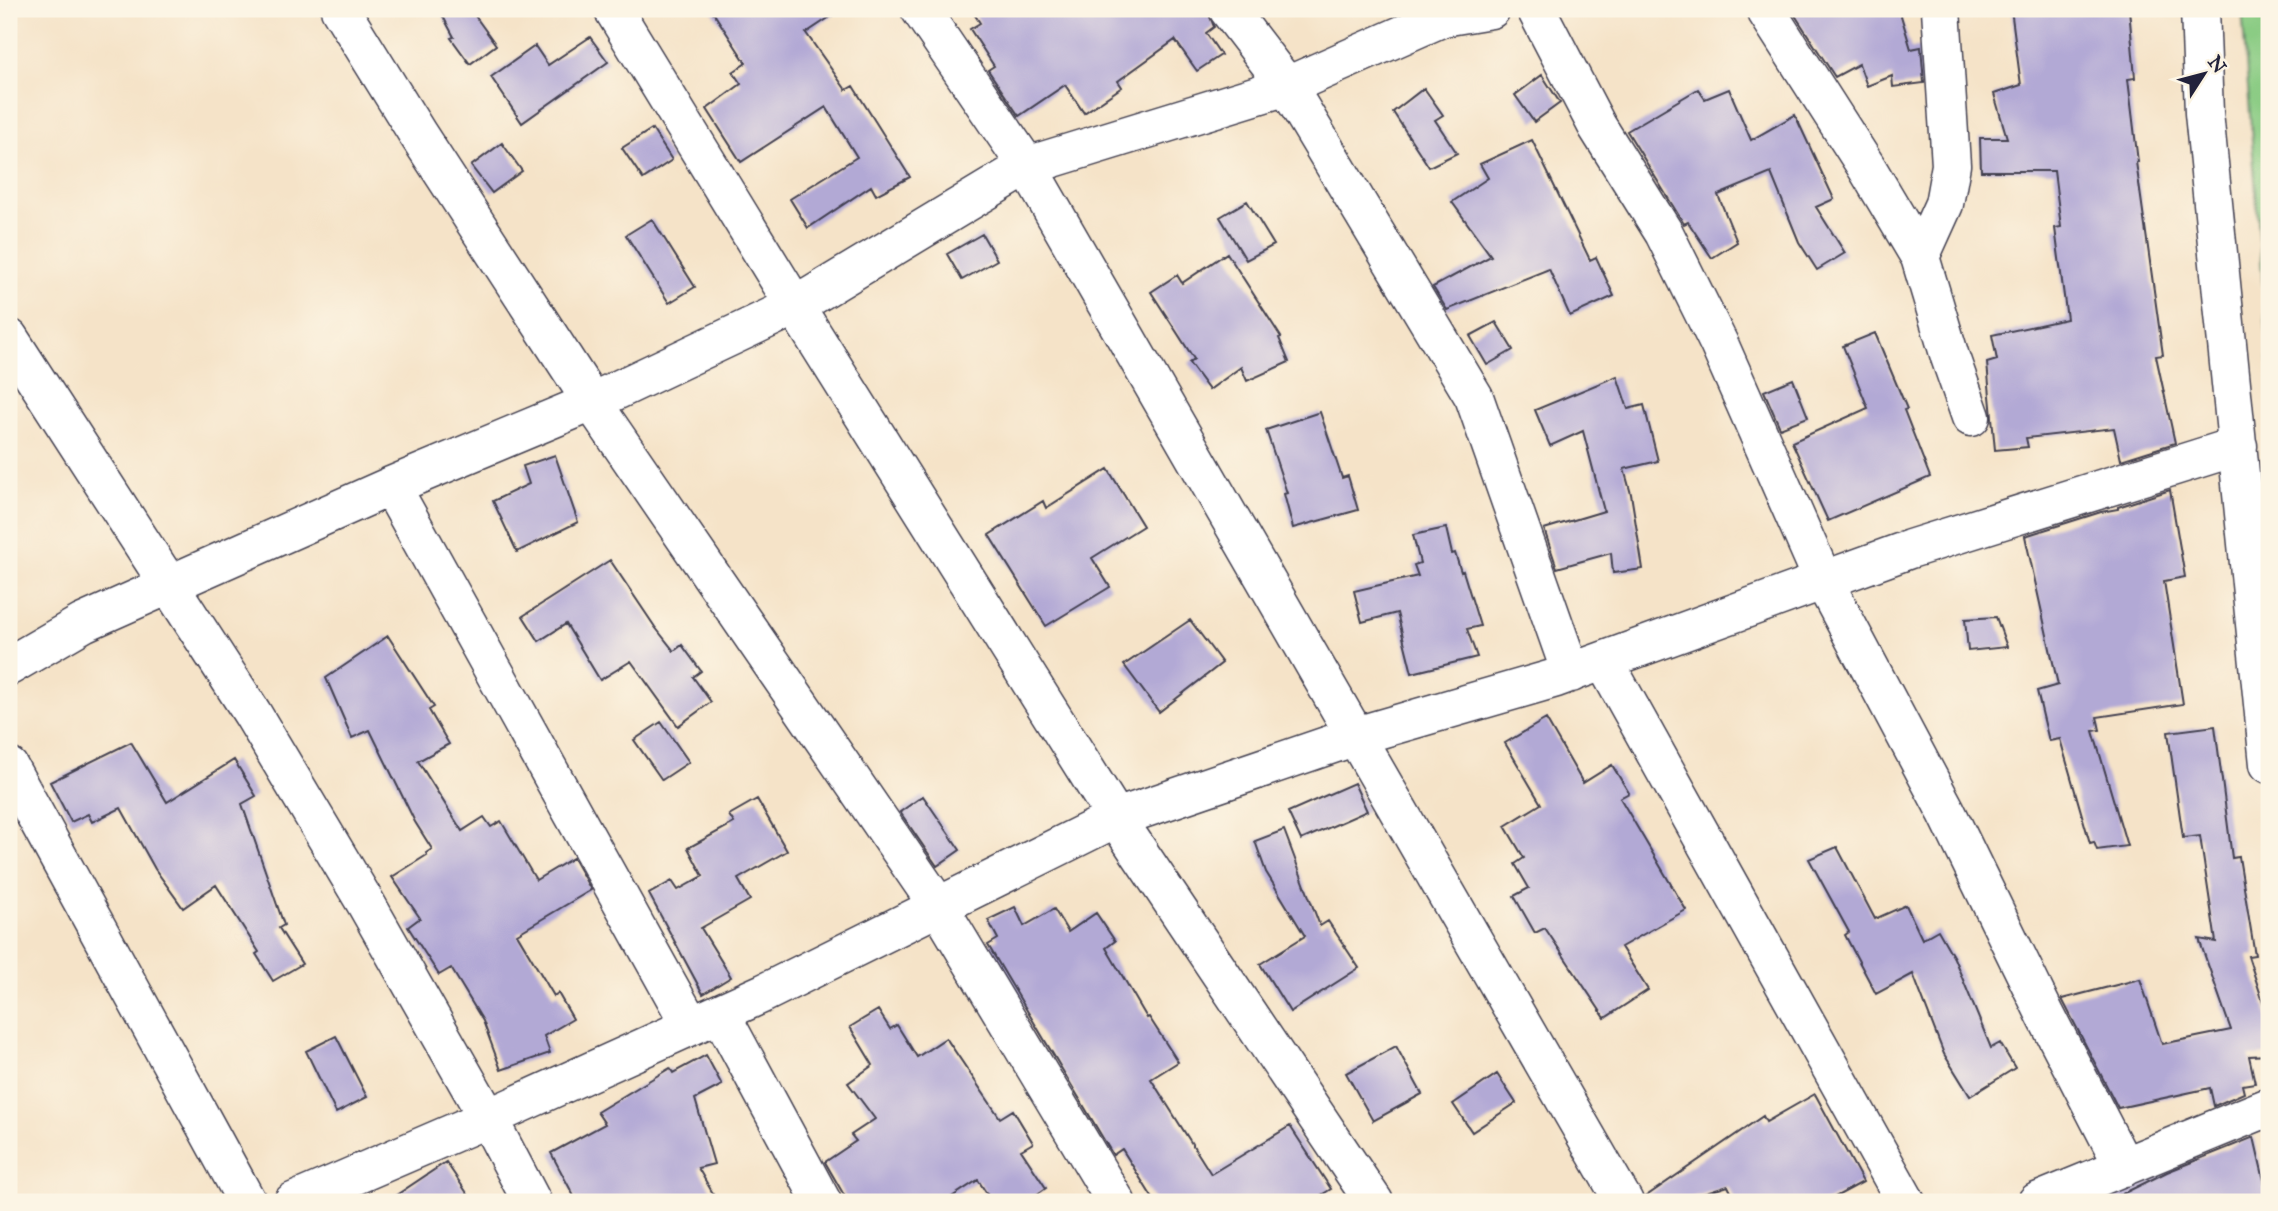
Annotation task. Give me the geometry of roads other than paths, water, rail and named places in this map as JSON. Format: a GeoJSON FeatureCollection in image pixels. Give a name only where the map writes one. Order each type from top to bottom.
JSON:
{"type":"FeatureCollection","features":[{"type":"Feature","properties":{"kind":"street"},"geometry":{"type":"LineString","coordinates":[[340,9],[417,133],[592,402],[939,907],[1116,1202]]}},
{"type":"Feature","properties":{"kind":"street"},"geometry":{"type":"LineString","coordinates":[[612,9],[1115,818],[1374,1202]]}},
{"type":"Feature","properties":{"kind":"street"},"geometry":{"type":"LineString","coordinates":[[920,9],[1027,166],[1625,1202]]}},
{"type":"Feature","properties":{"kind":"street"},"geometry":{"type":"LineString","coordinates":[[1228,9],[1287,86],[1474,397],[1587,667],[1906,1202]]}},
{"type":"Feature","properties":{"kind":"street"},"geometry":{"type":"LineString","coordinates":[[9,666],[83,623],[391,486],[592,402],[795,306],[1027,166],[1287,86],[1441,13],[1491,9]]}},
{"type":"Feature","properties":{"kind":"street"},"geometry":{"type":"LineString","coordinates":[[1536,9],[1597,126],[1664,233],[1719,344],[1824,580],[1946,811],[2040,1004],[2124,1167]]}},
{"type":"Feature","properties":{"kind":"street"},"geometry":{"type":"LineString","coordinates":[[1765,9],[1867,168],[1920,257],[1971,417]]}},
{"type":"Feature","properties":{"kind":"street"},"geometry":{"type":"LineString","coordinates":[[1920,257],[1944,204],[1951,165],[1941,9]]}},
{"type":"Feature","properties":{"kind":"street"},"geometry":{"type":"LineString","coordinates":[[2200,9],[2204,113],[2269,764]]}},
{"type":"Feature","properties":{"kind":"street"},"geometry":{"type":"LineString","coordinates":[[9,338],[252,713],[365,902],[488,1118],[532,1202]]}},
{"type":"Feature","properties":{"kind":"street"},"geometry":{"type":"LineString","coordinates":[[293,1202],[705,1020],[1115,818],[1356,736],[1587,667],[1910,549],[2238,446]]}},
{"type":"Feature","properties":{"kind":"street"},"geometry":{"type":"LineString","coordinates":[[391,486],[705,1020],[822,1202]]}},
{"type":"Feature","properties":{"kind":"street"},"geometry":{"type":"LineString","coordinates":[[9,767],[247,1202]]}},
{"type":"Feature","properties":{"kind":"street"},"geometry":{"type":"LineString","coordinates":[[2038,1202],[2269,1107]]}}]}
